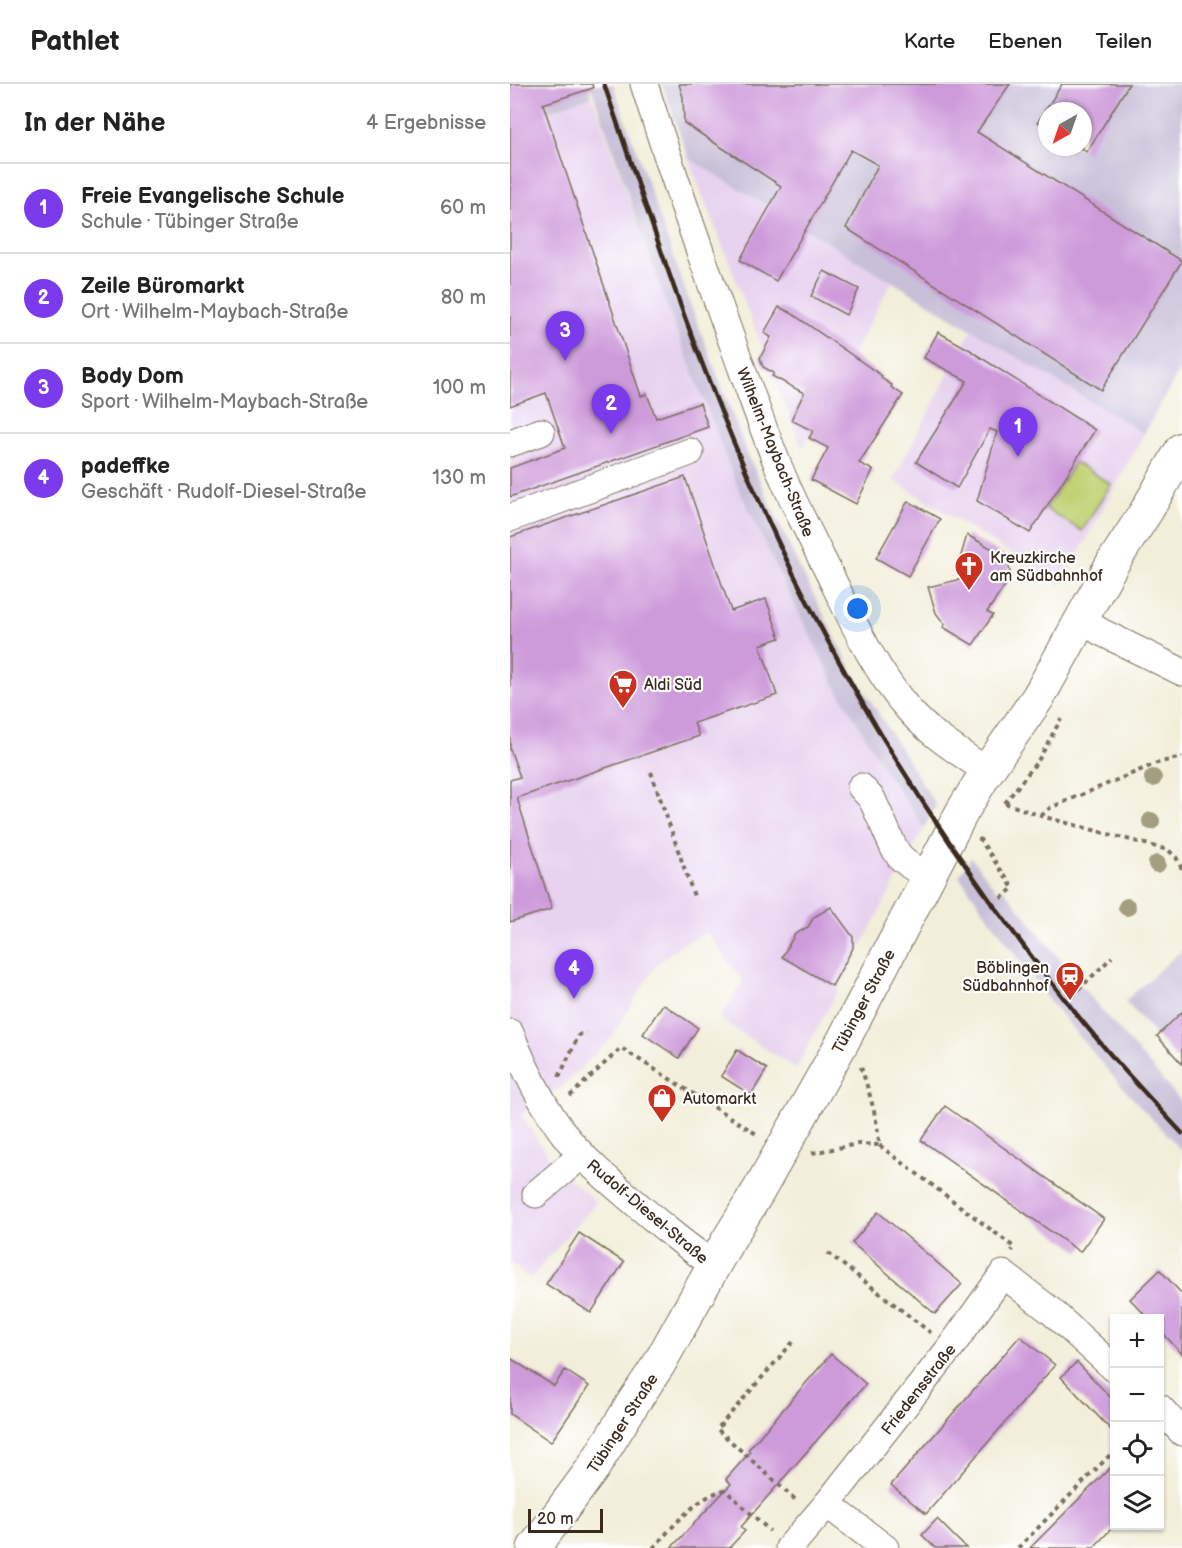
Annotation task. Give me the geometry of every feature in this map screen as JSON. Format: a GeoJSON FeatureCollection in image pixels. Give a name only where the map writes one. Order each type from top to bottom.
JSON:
{"type":"FeatureCollection","features":[{"type":"Feature","properties":{"kind":"main road","name":"Tübinger Straße"},"geometry":{"type":"LineString","coordinates":[[534,1548],[593,1468],[659,1364],[843,1041],[962,812],[987,771],[1039,696],[1112,564],[1147,510],[1182,449]]}},
{"type":"Feature","properties":{"kind":"street","name":"Wilhelm-Maybach-Straße"},"geometry":{"type":"LineString","coordinates":[[644,84],[699,250],[762,424],[785,481],[855,625],[890,686],[909,710],[931,733],[987,771]]}},
{"type":"Feature","properties":{"kind":"street"},"geometry":{"type":"LineString","coordinates":[[510,443],[541,432]]}},
{"type":"Feature","properties":{"kind":"street"},"geometry":{"type":"LineString","coordinates":[[510,518],[690,452]]}},
{"type":"Feature","properties":{"kind":"street"},"geometry":{"type":"LineString","coordinates":[[1081,620],[1182,672]]}},
{"type":"Feature","properties":{"kind":"street"},"geometry":{"type":"LineString","coordinates":[[861,787],[872,799],[900,857],[928,876]]}},
{"type":"Feature","properties":{"kind":"street","name":"Rudolf-Diesel-Straße"},"geometry":{"type":"LineString","coordinates":[[510,1033],[522,1063],[547,1109],[582,1155],[639,1207],[714,1265]]}},
{"type":"Feature","properties":{"kind":"street"},"geometry":{"type":"LineString","coordinates":[[536,1194],[582,1155]]}},
{"type":"Feature","properties":{"kind":"street"},"geometry":{"type":"LineString","coordinates":[[1003,1274],[1051,1311],[1110,1364]]}},
{"type":"Feature","properties":{"kind":"street","name":"Friedensstraße"},"geometry":{"type":"LineString","coordinates":[[780,1540],[821,1511],[950,1348],[1003,1274]]}},
{"type":"Feature","properties":{"kind":"street"},"geometry":{"type":"LineString","coordinates":[[1164,1412],[1182,1432]]}},
{"type":"Feature","properties":{"kind":"street"},"geometry":{"type":"LineString","coordinates":[[821,1511],[885,1548]]}},
{"type":"Feature","properties":{"kind":"path"},"geometry":{"type":"LineString","coordinates":[[1041,816],[1050,808],[1157,763],[1182,757]]}},
{"type":"Feature","properties":{"kind":"path"},"geometry":{"type":"LineString","coordinates":[[651,772],[695,899]]}},
{"type":"Feature","properties":{"kind":"path"},"geometry":{"type":"LineString","coordinates":[[1005,803],[1041,816],[1168,850],[1176,856],[1182,869]]}},
{"type":"Feature","properties":{"kind":"path"},"geometry":{"type":"LineString","coordinates":[[962,812],[1013,888],[998,901]]}},
{"type":"Feature","properties":{"kind":"path"},"geometry":{"type":"LineString","coordinates":[[1072,996],[1112,957]]}},
{"type":"Feature","properties":{"kind":"path"},"geometry":{"type":"LineString","coordinates":[[547,1109],[579,1035],[586,1032]]}},
{"type":"Feature","properties":{"kind":"path"},"geometry":{"type":"LineString","coordinates":[[843,1041],[860,1064],[879,1134],[879,1145]]}},
{"type":"Feature","properties":{"kind":"path"},"geometry":{"type":"LineString","coordinates":[[547,1109],[621,1048],[782,1150],[806,1154],[858,1144],[879,1145],[1014,1247],[1003,1274]]}},
{"type":"Feature","properties":{"kind":"path"},"geometry":{"type":"LineString","coordinates":[[828,1253],[950,1348]]}},
{"type":"Feature","properties":{"kind":"path"},"geometry":{"type":"LineString","coordinates":[[793,1342],[717,1429],[821,1511]]}},
{"type":"Feature","properties":{"kind":"path"},"geometry":{"type":"LineString","coordinates":[[1018,1548],[1110,1455]]}},
{"type":"Feature","properties":{"kind":"path"},"geometry":{"type":"LineString","coordinates":[[654,1548],[687,1512],[715,1492],[725,1490],[780,1540]]}},
{"type":"Feature","properties":{"kind":"shaded area"},"geometry":{"type":"Polygon","coordinates":[[[510,84],[587,84],[592,96],[510,124],[510,84]]]}},
{"type":"Feature","properties":{"kind":"shaded area"},"geometry":{"type":"Polygon","coordinates":[[[590,84],[613,84],[688,298],[747,453],[800,568],[855,676],[936,805],[924,828],[886,772],[837,689],[738,488],[666,304],[590,84]]]}},
{"type":"Feature","properties":{"kind":"shaded area"},"geometry":{"type":"Polygon","coordinates":[[[662,84],[1182,84],[1182,366],[1144,434],[688,158],[662,84]]]}},
{"type":"Feature","properties":{"kind":"shaded area"},"geometry":{"type":"Polygon","coordinates":[[[592,96],[666,304],[738,488],[837,689],[886,772],[924,828],[796,1069],[720,1019],[743,981],[707,933],[679,946],[656,965],[611,1038],[563,1086],[521,1115],[554,1165],[596,1202],[530,1279],[510,1262],[510,124],[592,96]]]}},
{"type":"Feature","properties":{"kind":"shaded area"},"geometry":{"type":"Polygon","coordinates":[[[688,158],[892,281],[802,449],[688,158]]]}},
{"type":"Feature","properties":{"kind":"shaded area"},"geometry":{"type":"Polygon","coordinates":[[[972,329],[1144,434],[1061,585],[893,480],[972,329]]]}},
{"type":"Feature","properties":{"kind":"shaded area"},"geometry":{"type":"Polygon","coordinates":[[[971,857],[997,891],[1002,887],[1093,1000],[1182,1102],[1182,1151],[1122,1087],[1046,997],[959,876],[971,857]]]}},
{"type":"Feature","properties":{"kind":"shaded area"},"geometry":{"type":"Polygon","coordinates":[[[1182,950],[1182,1064],[1125,1001],[1182,950]]]}},
{"type":"Feature","properties":{"kind":"green space"},"geometry":{"type":"Polygon","coordinates":[[[1075,462],[1111,484],[1082,531],[1046,509],[1075,462]]]}},
{"type":"Feature","properties":{"kind":"building"},"geometry":{"type":"Polygon","coordinates":[[[510,84],[592,84],[593,88],[543,104],[641,396],[647,394],[656,418],[700,403],[708,427],[510,497],[510,468],[565,448],[546,393],[510,406],[510,84]]]}},
{"type":"Feature","properties":{"kind":"building"},"geometry":{"type":"Polygon","coordinates":[[[679,84],[1010,84],[977,132],[1182,261],[1101,390],[846,228],[878,165],[851,150],[776,281],[740,260],[781,186],[684,123],[683,97],[679,84]]]}},
{"type":"Feature","properties":{"kind":"building"},"geometry":{"type":"Polygon","coordinates":[[[1062,84],[1129,84],[1092,144],[1092,102],[1051,102],[1062,84]]]}},
{"type":"Feature","properties":{"kind":"building"},"geometry":{"type":"Polygon","coordinates":[[[824,271],[859,289],[846,315],[811,296],[824,271]]]}},
{"type":"Feature","properties":{"kind":"building"},"geometry":{"type":"Polygon","coordinates":[[[779,307],[882,376],[881,378],[903,395],[859,463],[873,470],[856,504],[811,480],[828,448],[809,438],[813,431],[791,420],[804,393],[772,376],[774,373],[763,367],[760,358],[771,337],[764,333],[779,307]]]}},
{"type":"Feature","properties":{"kind":"building"},"geometry":{"type":"Polygon","coordinates":[[[938,332],[972,351],[1095,430],[1030,533],[977,501],[997,432],[990,429],[957,488],[916,462],[967,381],[924,358],[938,332]]]}},
{"type":"Feature","properties":{"kind":"building"},"geometry":{"type":"Polygon","coordinates":[[[685,477],[731,611],[766,599],[780,638],[760,645],[777,695],[694,723],[699,736],[517,798],[552,909],[510,922],[510,780],[520,777],[510,749],[510,537],[685,477]]]}},
{"type":"Feature","properties":{"kind":"building"},"geometry":{"type":"Polygon","coordinates":[[[908,501],[940,519],[908,576],[876,558],[908,501]]]}},
{"type":"Feature","properties":{"kind":"building","name":"Kreuzkirche am Südbahnhof"},"geometry":{"type":"Polygon","coordinates":[[[967,535],[1007,557],[1011,577],[987,612],[993,615],[973,645],[943,627],[945,625],[936,613],[928,587],[961,579],[960,559],[967,535]]]}},
{"type":"Feature","properties":{"kind":"building"},"geometry":{"type":"Polygon","coordinates":[[[831,907],[853,937],[853,948],[832,986],[782,957],[795,934],[808,927],[814,917],[831,907]]]}},
{"type":"Feature","properties":{"kind":"building"},"geometry":{"type":"Polygon","coordinates":[[[663,1004],[698,1028],[679,1058],[643,1034],[663,1004]]]}},
{"type":"Feature","properties":{"kind":"building"},"geometry":{"type":"Polygon","coordinates":[[[1182,1012],[1182,1064],[1157,1036],[1182,1012]]]}},
{"type":"Feature","properties":{"kind":"building"},"geometry":{"type":"Polygon","coordinates":[[[737,1050],[767,1069],[751,1095],[721,1076],[737,1050]]]}},
{"type":"Feature","properties":{"kind":"building"},"geometry":{"type":"Polygon","coordinates":[[[945,1106],[1104,1219],[1080,1252],[921,1140],[945,1106]]]}},
{"type":"Feature","properties":{"kind":"building"},"geometry":{"type":"Polygon","coordinates":[[[878,1212],[962,1284],[935,1314],[852,1243],[878,1212]]]}},
{"type":"Feature","properties":{"kind":"building"},"geometry":{"type":"Polygon","coordinates":[[[579,1233],[624,1262],[591,1313],[546,1284],[579,1233]]]}},
{"type":"Feature","properties":{"kind":"building"},"geometry":{"type":"Polygon","coordinates":[[[1160,1270],[1182,1294],[1182,1354],[1164,1334],[1164,1314],[1144,1314],[1130,1299],[1160,1270]]]}},
{"type":"Feature","properties":{"kind":"building"},"geometry":{"type":"Polygon","coordinates":[[[1020,1336],[1055,1365],[926,1514],[891,1485],[1020,1336]]]}},
{"type":"Feature","properties":{"kind":"building"},"geometry":{"type":"Polygon","coordinates":[[[831,1354],[866,1384],[741,1527],[745,1531],[729,1548],[671,1548],[731,1484],[726,1479],[750,1452],[748,1450],[831,1354]]]}},
{"type":"Feature","properties":{"kind":"building"},"geometry":{"type":"Polygon","coordinates":[[[510,1358],[554,1386],[565,1370],[589,1386],[551,1442],[510,1414],[510,1358]]]}},
{"type":"Feature","properties":{"kind":"building"},"geometry":{"type":"Polygon","coordinates":[[[1077,1362],[1110,1397],[1110,1429],[1061,1377],[1077,1362]]]}},
{"type":"Feature","properties":{"kind":"building"},"geometry":{"type":"Polygon","coordinates":[[[1110,1468],[1110,1530],[1093,1548],[1030,1548],[1110,1468]]]}},
{"type":"Feature","properties":{"kind":"building"},"geometry":{"type":"Polygon","coordinates":[[[937,1519],[966,1548],[935,1548],[922,1535],[937,1519]]]}},
{"type":"Feature","properties":{"kind":"railway"},"geometry":{"type":"LineString","coordinates":[[604,84],[677,296],[717,402],[761,505],[825,636],[898,763],[937,824],[1021,943],[1122,1068],[1182,1133]]}},
{"type":"Feature","properties":{"kind":"place","name":"Body Dom"},"geometry":{"type":"Point","coordinates":[565,361]}},
{"type":"Feature","properties":{"kind":"place","name":"Zeile Büromarkt"},"geometry":{"type":"Point","coordinates":[611,434]}},
{"type":"Feature","properties":{"kind":"place","name":"Freie Evangelische Schule"},"geometry":{"type":"Point","coordinates":[1018,457]}},
{"type":"Feature","properties":{"kind":"place","name":"Kreuzkirche am Südbahnhof"},"geometry":{"type":"Point","coordinates":[969,592]}},
{"type":"Feature","properties":{"kind":"place","name":"Aldi Süd"},"geometry":{"type":"Point","coordinates":[623,710]}},
{"type":"Feature","properties":{"kind":"place","name":"padeffke"},"geometry":{"type":"Point","coordinates":[574,999]}},
{"type":"Feature","properties":{"kind":"place","name":"Böblingen Südbahnhof"},"geometry":{"type":"Point","coordinates":[1070,1002]}},
{"type":"Feature","properties":{"kind":"place","name":"Automarkt"},"geometry":{"type":"Point","coordinates":[662,1124]}}]}
